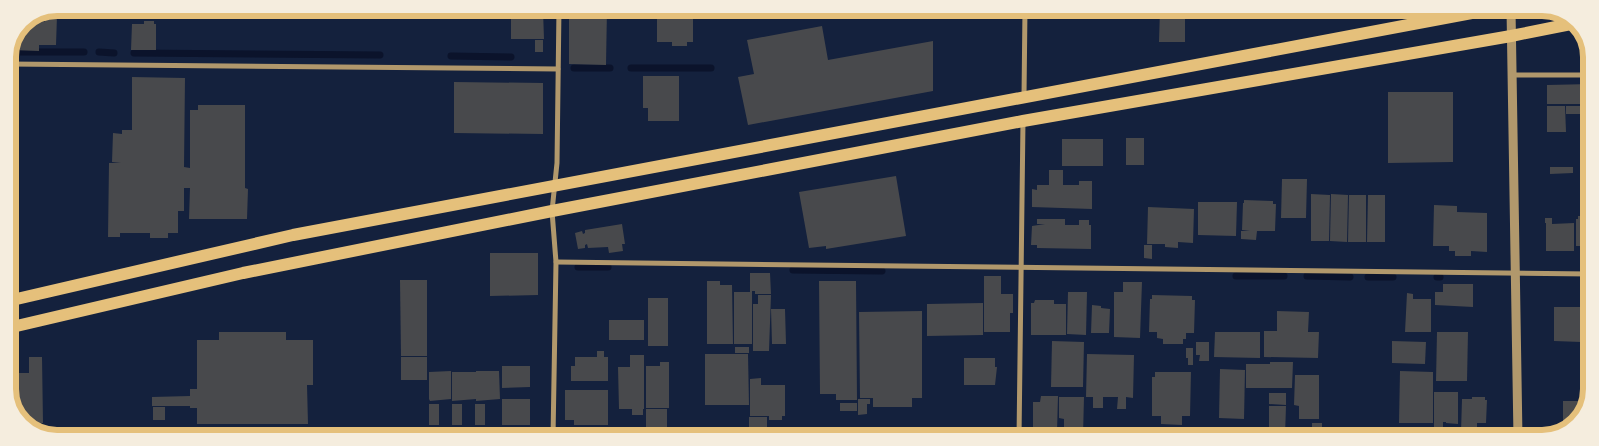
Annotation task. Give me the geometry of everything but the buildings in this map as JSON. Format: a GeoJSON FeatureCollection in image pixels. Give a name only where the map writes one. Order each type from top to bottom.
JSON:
{"type":"FeatureCollection","features":[{"type":"Feature","properties":{"kind":"main road"},"geometry":{"type":"LineString","coordinates":[[16,300],[293,236],[554,185],[1456,16]]}},
{"type":"Feature","properties":{"kind":"main road"},"geometry":{"type":"LineString","coordinates":[[16,326],[243,273],[552,211],[1023,121],[1566,25]]}},
{"type":"Feature","properties":{"kind":"street"},"geometry":{"type":"LineString","coordinates":[[554,430],[556,262],[552,211],[557,163],[559,16]]}},
{"type":"Feature","properties":{"kind":"street"},"geometry":{"type":"LineString","coordinates":[[1024,97],[1025,16]]}},
{"type":"Feature","properties":{"kind":"street"},"geometry":{"type":"LineString","coordinates":[[1511,16],[1518,430]]}},
{"type":"Feature","properties":{"kind":"street"},"geometry":{"type":"LineString","coordinates":[[16,64],[558,69]]}},
{"type":"Feature","properties":{"kind":"street"},"geometry":{"type":"LineString","coordinates":[[1512,75],[1583,75]]}},
{"type":"Feature","properties":{"kind":"street"},"geometry":{"type":"LineString","coordinates":[[1020,430],[1023,121]]}},
{"type":"Feature","properties":{"kind":"street"},"geometry":{"type":"LineString","coordinates":[[556,262],[1583,274]]}},
{"type":"Feature","properties":{"kind":"waterway"},"geometry":{"type":"LineString","coordinates":[[17,52],[84,52]]}},
{"type":"Feature","properties":{"kind":"waterway"},"geometry":{"type":"LineString","coordinates":[[99,52],[114,53]]}},
{"type":"Feature","properties":{"kind":"waterway"},"geometry":{"type":"LineString","coordinates":[[134,53],[380,55]]}},
{"type":"Feature","properties":{"kind":"waterway"},"geometry":{"type":"LineString","coordinates":[[451,56],[511,57]]}},
{"type":"Feature","properties":{"kind":"waterway"},"geometry":{"type":"LineString","coordinates":[[574,68],[610,68]]}},
{"type":"Feature","properties":{"kind":"waterway"},"geometry":{"type":"LineString","coordinates":[[631,68],[711,68]]}},
{"type":"Feature","properties":{"kind":"waterway"},"geometry":{"type":"LineString","coordinates":[[578,267],[608,267]]}},
{"type":"Feature","properties":{"kind":"waterway"},"geometry":{"type":"LineString","coordinates":[[793,270],[882,271]]}},
{"type":"Feature","properties":{"kind":"waterway"},"geometry":{"type":"LineString","coordinates":[[1236,276],[1284,276]]}},
{"type":"Feature","properties":{"kind":"waterway"},"geometry":{"type":"LineString","coordinates":[[1307,276],[1350,277]]}},
{"type":"Feature","properties":{"kind":"waterway"},"geometry":{"type":"LineString","coordinates":[[1368,277],[1393,277]]}}]}
